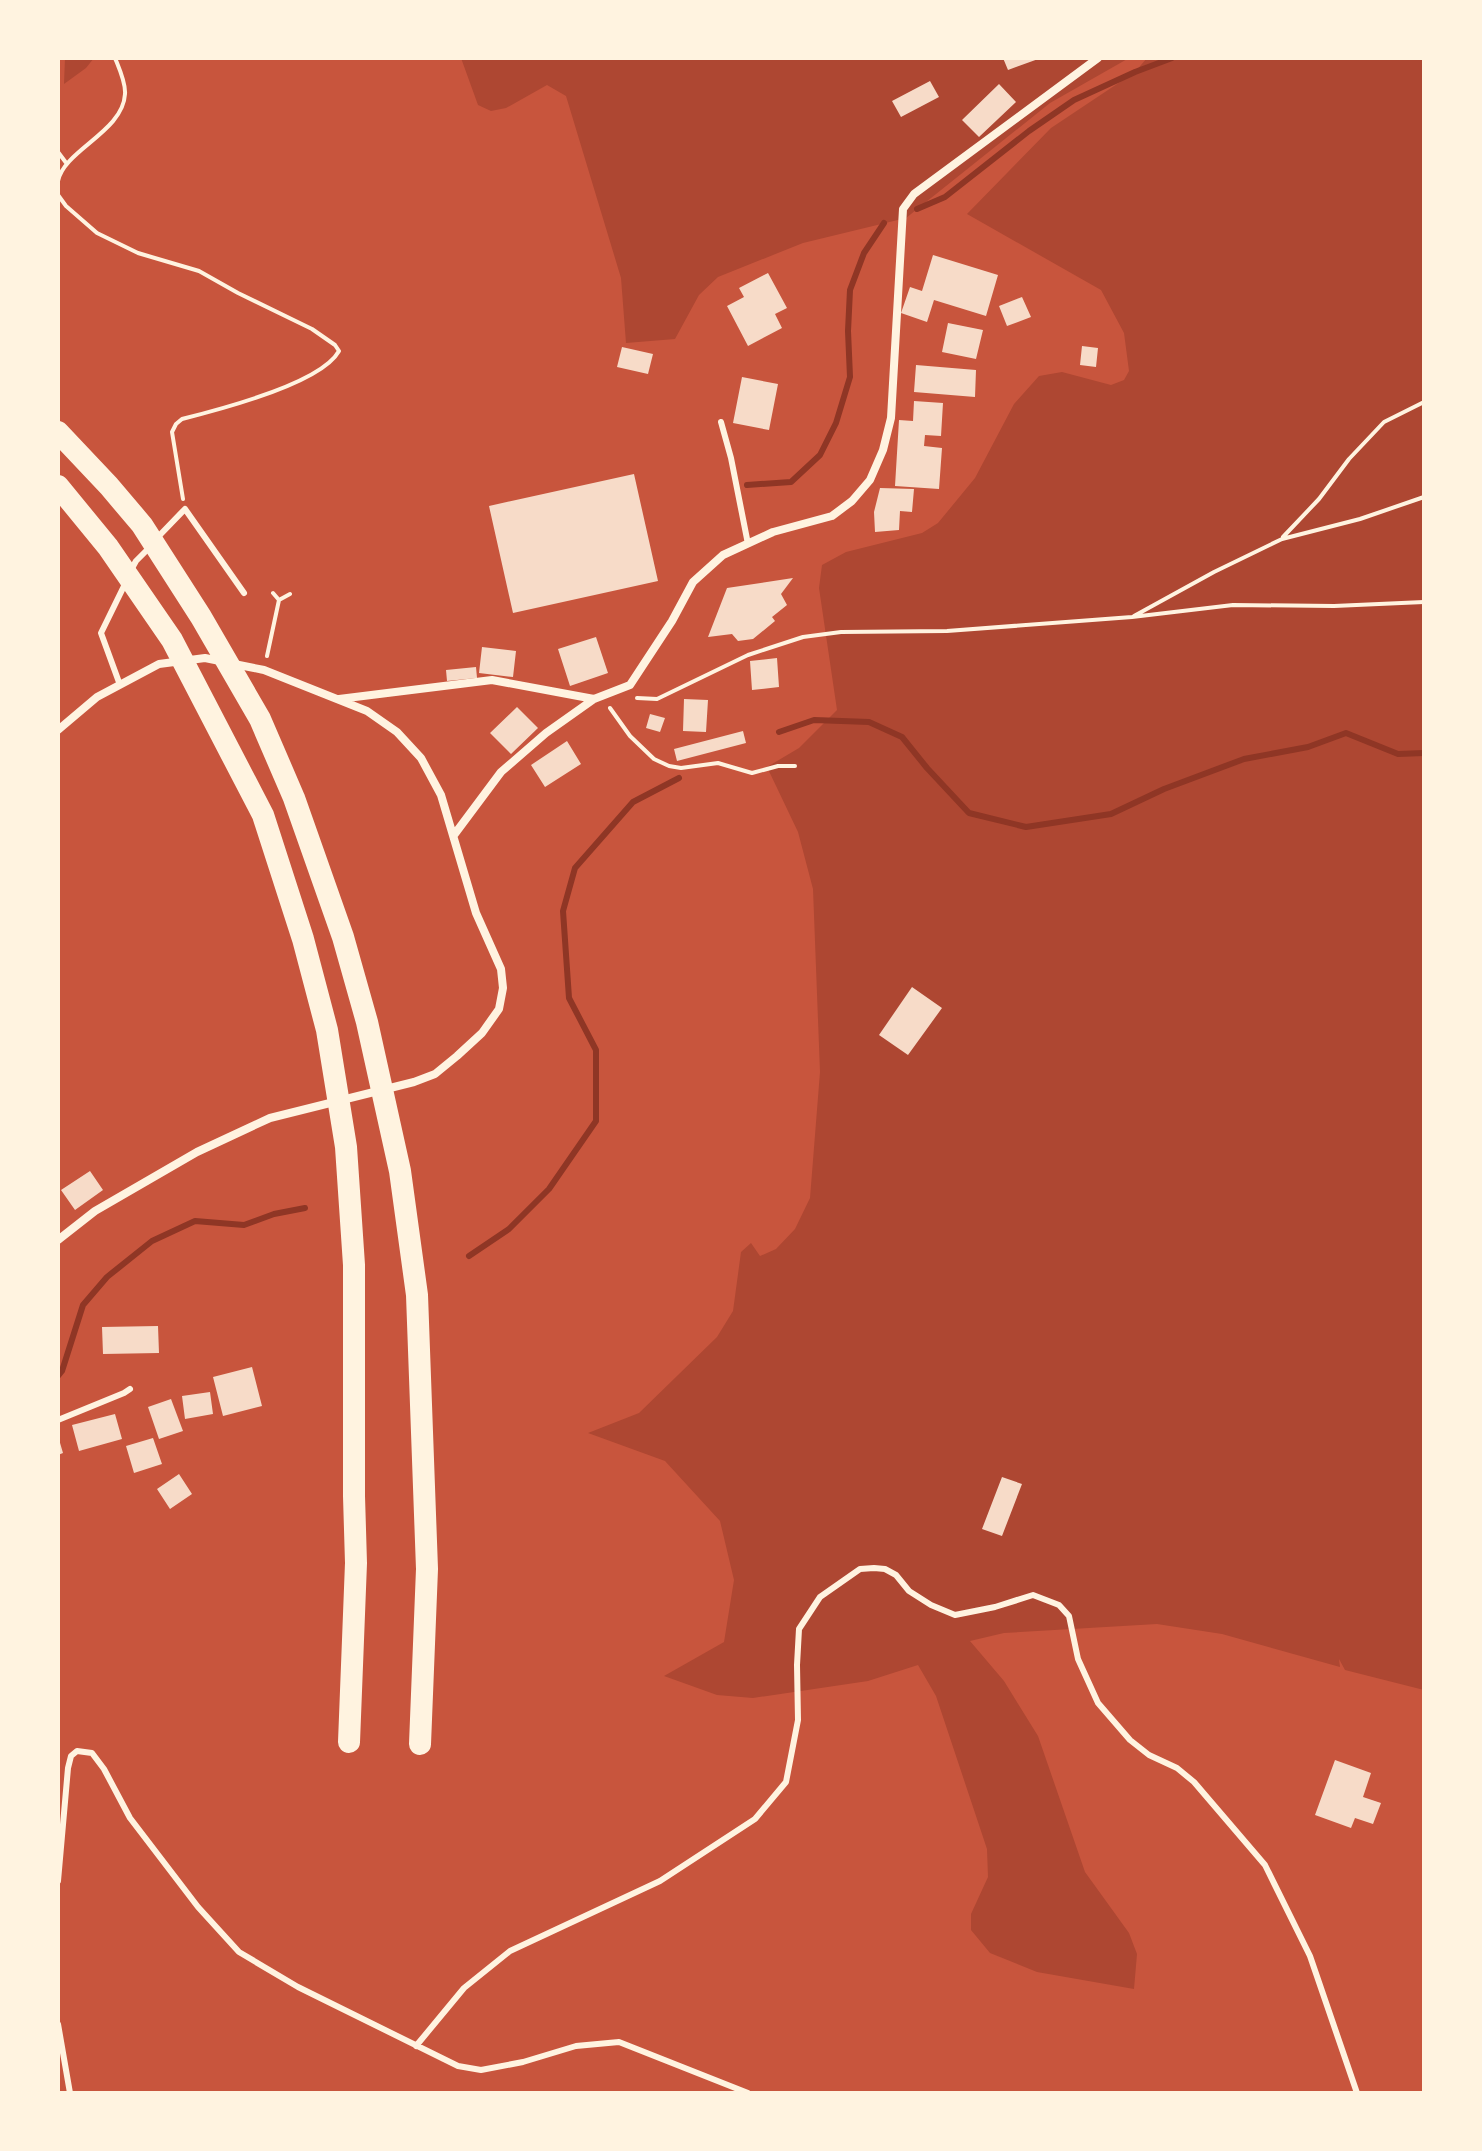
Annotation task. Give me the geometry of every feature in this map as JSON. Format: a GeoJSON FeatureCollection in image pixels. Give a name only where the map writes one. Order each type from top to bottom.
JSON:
{"type":"FeatureCollection","features":[{"type":"Feature","properties":{"kind":"highway"},"geometry":{"type":"LineString","coordinates":[[58,432],[142,525],[201,617],[260,719],[299,812],[343,937],[367,1022],[400,1171],[417,1295],[427,1569],[420,1744]]}},
{"type":"Feature","properties":{"kind":"highway"},"geometry":{"type":"LineString","coordinates":[[58,486],[108,547],[172,640],[263,815],[303,939],[327,1030],[346,1147],[354,1265],[356,1563],[349,1742]]}},
{"type":"Feature","properties":{"kind":"street"},"geometry":{"type":"LineString","coordinates":[[454,835],[501,772],[546,733],[598,698],[630,685],[672,621],[693,582],[723,555],[773,532],[832,516],[852,501],[870,480],[883,450],[891,418],[903,209],[914,194],[1098,58]]}},
{"type":"Feature","properties":{"kind":"street"},"geometry":{"type":"LineString","coordinates":[[58,730],[97,697],[159,664],[205,658],[264,670],[367,711],[397,732],[421,758],[441,795],[476,913],[501,969],[503,988],[499,1009],[482,1033],[435,1074],[270,1118],[197,1152],[95,1211],[58,1240]]}},
{"type":"Feature","properties":{"kind":"street"},"geometry":{"type":"LineString","coordinates":[[334,699],[492,680],[598,698]]}},
{"type":"Feature","properties":{"kind":"lane"},"geometry":{"type":"LineString","coordinates":[[721,422],[748,544]]}},
{"type":"Feature","properties":{"kind":"lane"},"geometry":{"type":"LineString","coordinates":[[120,685],[101,633],[136,561],[185,509],[244,593]]}},
{"type":"Feature","properties":{"kind":"lane"},"geometry":{"type":"LineString","coordinates":[[58,1420],[130,1389]]}},
{"type":"Feature","properties":{"kind":"lane"},"geometry":{"type":"LineString","coordinates":[[416,2046],[464,1988],[510,1951],[660,1881],[755,1819],[786,1782],[798,1720],[799,1629],[820,1597],[860,1569],[874,1568],[896,1575],[909,1591],[955,1615],[1033,1595],[1059,1605],[1069,1616],[1078,1659],[1098,1703],[1130,1740],[1194,1782],[1265,1865],[1310,1956],[1357,2093]]}},
{"type":"Feature","properties":{"kind":"lane"},"geometry":{"type":"LineString","coordinates":[[58,1881],[68,1768],[71,1756],[77,1751],[85,1751],[92,1753],[104,1769],[130,1818],[198,1907],[239,1952],[298,1987],[458,2066],[481,2070],[523,2062],[576,2046],[619,2042],[748,2093]]}},
{"type":"Feature","properties":{"kind":"lane"},"geometry":{"type":"LineString","coordinates":[[58,2024],[70,2093]]}},
{"type":"Feature","properties":{"kind":"path"},"geometry":{"type":"LineString","coordinates":[[58,181],[59,173],[67,164],[119,114],[126,93],[115,58]]}},
{"type":"Feature","properties":{"kind":"path"},"geometry":{"type":"LineString","coordinates":[[58,152],[67,164]]}},
{"type":"Feature","properties":{"kind":"path"},"geometry":{"type":"LineString","coordinates":[[58,195],[97,233],[138,253],[199,271],[312,329],[339,351],[334,359],[311,375],[234,406],[182,419],[176,424],[172,432],[185,509]]}},
{"type":"Feature","properties":{"kind":"path"},"geometry":{"type":"LineString","coordinates":[[1282,539],[1384,422],[1424,402]]}},
{"type":"Feature","properties":{"kind":"path"},"geometry":{"type":"LineString","coordinates":[[1132,617],[1282,539],[1360,519],[1424,497]]}},
{"type":"Feature","properties":{"kind":"path"},"geometry":{"type":"LineString","coordinates":[[273,593],[279,600]]}},
{"type":"Feature","properties":{"kind":"path"},"geometry":{"type":"LineString","coordinates":[[264,670],[279,600],[290,594]]}},
{"type":"Feature","properties":{"kind":"path"},"geometry":{"type":"LineString","coordinates":[[657,699],[748,655],[803,637],[841,632],[947,631],[1132,617],[1233,605],[1334,606],[1424,602]]}},
{"type":"Feature","properties":{"kind":"path"},"geometry":{"type":"LineString","coordinates":[[598,698],[654,759],[669,766],[681,768],[718,763],[752,773],[778,766],[795,766]]}},
{"type":"Feature","properties":{"kind":"shaded area"},"geometry":{"type":"Polygon","coordinates":[[[65,58],[94,58],[64,84],[65,58]]]}},
{"type":"Feature","properties":{"kind":"shaded area"},"geometry":{"type":"Polygon","coordinates":[[[461,58],[1129,58],[1050,103],[906,218],[803,243],[718,277],[699,295],[675,339],[626,343],[621,278],[566,96],[547,85],[506,108],[491,111],[478,105],[461,58]]]}},
{"type":"Feature","properties":{"kind":"shaded area"},"geometry":{"type":"Polygon","coordinates":[[[1147,58],[1424,58],[1424,1690],[1345,1670],[1339,1659],[1340,1667],[1222,1634],[1157,1624],[1004,1633],[970,1641],[1004,1681],[1038,1736],[1085,1872],[1129,1933],[1137,1954],[1134,1989],[1037,1972],[990,1953],[971,1930],[971,1914],[988,1877],[987,1849],[936,1696],[918,1665],[868,1681],[753,1698],[717,1695],[664,1676],[724,1642],[734,1580],[720,1521],[665,1461],[588,1433],[639,1413],[717,1337],[733,1311],[741,1252],[751,1243],[760,1256],[776,1249],[795,1229],[810,1198],[820,1072],[813,889],[798,832],[767,767],[799,748],[837,710],[819,588],[822,565],[846,552],[922,533],[938,523],[975,478],[1014,404],[1039,376],[1062,372],[1111,385],[1124,380],[1129,371],[1124,333],[1101,290],[967,214],[1051,128],[1135,72],[1147,58]]]}},
{"type":"Feature","properties":{"kind":"building"},"geometry":{"type":"Polygon","coordinates":[[[1003,58],[1041,58],[1008,70],[1003,58]]]}},
{"type":"Feature","properties":{"kind":"building"},"geometry":{"type":"Polygon","coordinates":[[[930,81],[939,97],[901,117],[892,101],[930,81]]]}},
{"type":"Feature","properties":{"kind":"building"},"geometry":{"type":"Polygon","coordinates":[[[999,84],[1016,102],[979,137],[962,120],[999,84]]]}},
{"type":"Feature","properties":{"kind":"building"},"geometry":{"type":"Polygon","coordinates":[[[933,255],[998,275],[986,316],[934,300],[927,322],[901,313],[910,287],[922,291],[933,255]]]}},
{"type":"Feature","properties":{"kind":"building"},"geometry":{"type":"Polygon","coordinates":[[[768,273],[787,308],[775,314],[782,328],[748,346],[727,306],[744,297],[739,288],[768,273]]]}},
{"type":"Feature","properties":{"kind":"building"},"geometry":{"type":"Polygon","coordinates":[[[1022,297],[1031,317],[1007,326],[999,306],[1022,297]]]}},
{"type":"Feature","properties":{"kind":"building"},"geometry":{"type":"Polygon","coordinates":[[[948,323],[983,330],[976,359],[942,352],[948,323]]]}},
{"type":"Feature","properties":{"kind":"building"},"geometry":{"type":"Polygon","coordinates":[[[1082,346],[1098,348],[1096,367],[1080,365],[1082,346]]]}},
{"type":"Feature","properties":{"kind":"building"},"geometry":{"type":"Polygon","coordinates":[[[622,347],[653,354],[648,374],[617,367],[622,347]]]}},
{"type":"Feature","properties":{"kind":"building"},"geometry":{"type":"Polygon","coordinates":[[[916,365],[976,370],[975,397],[914,392],[916,365]]]}},
{"type":"Feature","properties":{"kind":"building"},"geometry":{"type":"Polygon","coordinates":[[[742,377],[778,384],[769,430],[733,423],[742,377]]]}},
{"type":"Feature","properties":{"kind":"building"},"geometry":{"type":"Polygon","coordinates":[[[914,401],[943,403],[941,436],[925,435],[924,446],[942,448],[939,489],[895,486],[899,420],[913,421],[914,401]]]}},
{"type":"Feature","properties":{"kind":"building"},"geometry":{"type":"Polygon","coordinates":[[[634,474],[658,581],[513,613],[489,506],[634,474]]]}},
{"type":"Feature","properties":{"kind":"building"},"geometry":{"type":"Polygon","coordinates":[[[880,488],[914,489],[912,512],[900,511],[899,530],[875,532],[874,512],[880,488]]]}},
{"type":"Feature","properties":{"kind":"building"},"geometry":{"type":"Polygon","coordinates":[[[793,578],[781,594],[787,605],[772,617],[775,621],[753,639],[738,641],[732,634],[708,637],[727,588],[793,578]]]}},
{"type":"Feature","properties":{"kind":"building"},"geometry":{"type":"Polygon","coordinates":[[[596,637],[608,673],[570,686],[558,649],[596,637]]]}},
{"type":"Feature","properties":{"kind":"building"},"geometry":{"type":"Polygon","coordinates":[[[482,647],[516,651],[513,677],[479,673],[482,647]]]}},
{"type":"Feature","properties":{"kind":"building"},"geometry":{"type":"Polygon","coordinates":[[[777,658],[779,687],[752,690],[750,661],[777,658]]]}},
{"type":"Feature","properties":{"kind":"building"},"geometry":{"type":"Polygon","coordinates":[[[476,667],[477,678],[447,681],[446,670],[476,667]]]}},
{"type":"Feature","properties":{"kind":"building"},"geometry":{"type":"Polygon","coordinates":[[[684,699],[708,700],[706,732],[683,731],[684,699]]]}},
{"type":"Feature","properties":{"kind":"building"},"geometry":{"type":"Polygon","coordinates":[[[517,707],[538,728],[511,754],[490,733],[517,707]]]}},
{"type":"Feature","properties":{"kind":"building"},"geometry":{"type":"Polygon","coordinates":[[[650,714],[665,718],[660,732],[646,728],[650,714]]]}},
{"type":"Feature","properties":{"kind":"building"},"geometry":{"type":"Polygon","coordinates":[[[743,731],[746,743],[677,761],[674,749],[743,731]]]}},
{"type":"Feature","properties":{"kind":"building"},"geometry":{"type":"Polygon","coordinates":[[[567,741],[581,764],[545,787],[531,765],[567,741]]]}},
{"type":"Feature","properties":{"kind":"building"},"geometry":{"type":"Polygon","coordinates":[[[912,987],[942,1008],[908,1055],[879,1035],[912,987]]]}},
{"type":"Feature","properties":{"kind":"building"},"geometry":{"type":"Polygon","coordinates":[[[90,1171],[103,1190],[75,1210],[61,1190],[90,1171]]]}},
{"type":"Feature","properties":{"kind":"building"},"geometry":{"type":"Polygon","coordinates":[[[158,1326],[159,1353],[103,1354],[102,1327],[158,1326]]]}},
{"type":"Feature","properties":{"kind":"building"},"geometry":{"type":"Polygon","coordinates":[[[252,1367],[262,1406],[223,1416],[213,1377],[252,1367]]]}},
{"type":"Feature","properties":{"kind":"building"},"geometry":{"type":"Polygon","coordinates":[[[210,1392],[213,1414],[185,1419],[182,1396],[210,1392]]]}},
{"type":"Feature","properties":{"kind":"building"},"geometry":{"type":"Polygon","coordinates":[[[171,1399],[183,1431],[159,1439],[148,1407],[171,1399]]]}},
{"type":"Feature","properties":{"kind":"building"},"geometry":{"type":"Polygon","coordinates":[[[115,1414],[122,1439],[79,1451],[72,1425],[115,1414]]]}},
{"type":"Feature","properties":{"kind":"building"},"geometry":{"type":"Polygon","coordinates":[[[58,1436],[63,1453],[58,1455],[58,1436]]]}},
{"type":"Feature","properties":{"kind":"building"},"geometry":{"type":"Polygon","coordinates":[[[153,1438],[162,1464],[134,1473],[126,1446],[153,1438]]]}},
{"type":"Feature","properties":{"kind":"building"},"geometry":{"type":"Polygon","coordinates":[[[179,1474],[192,1494],[170,1509],[157,1489],[179,1474]]]}},
{"type":"Feature","properties":{"kind":"building"},"geometry":{"type":"Polygon","coordinates":[[[1002,1477],[1022,1484],[1002,1536],[982,1529],[1002,1477]]]}},
{"type":"Feature","properties":{"kind":"building"},"geometry":{"type":"Polygon","coordinates":[[[1335,1760],[1371,1773],[1363,1797],[1381,1803],[1373,1824],[1355,1818],[1351,1828],[1315,1815],[1335,1760]]]}},
{"type":"Feature","properties":{"kind":"waterway"},"geometry":{"type":"LineString","coordinates":[[917,209],[945,197],[1074,100],[1172,58]]}},
{"type":"Feature","properties":{"kind":"waterway"},"geometry":{"type":"LineString","coordinates":[[747,485],[791,482],[820,455],[836,423],[850,377],[850,290],[864,253],[884,223]]}},
{"type":"Feature","properties":{"kind":"waterway"},"geometry":{"type":"LineString","coordinates":[[779,732],[814,720],[869,722],[902,737],[969,813],[1026,827],[1111,814],[1164,789],[1244,759],[1308,747],[1346,733],[1398,754],[1424,753]]}},
{"type":"Feature","properties":{"kind":"waterway"},"geometry":{"type":"LineString","coordinates":[[469,1256],[509,1229],[549,1189],[596,1121],[596,1050],[569,998],[563,911],[575,868],[633,802],[679,778]]}},
{"type":"Feature","properties":{"kind":"waterway"},"geometry":{"type":"LineString","coordinates":[[58,1376],[83,1305],[107,1277],[152,1241],[195,1221],[244,1225],[274,1214],[305,1208]]}}]}
